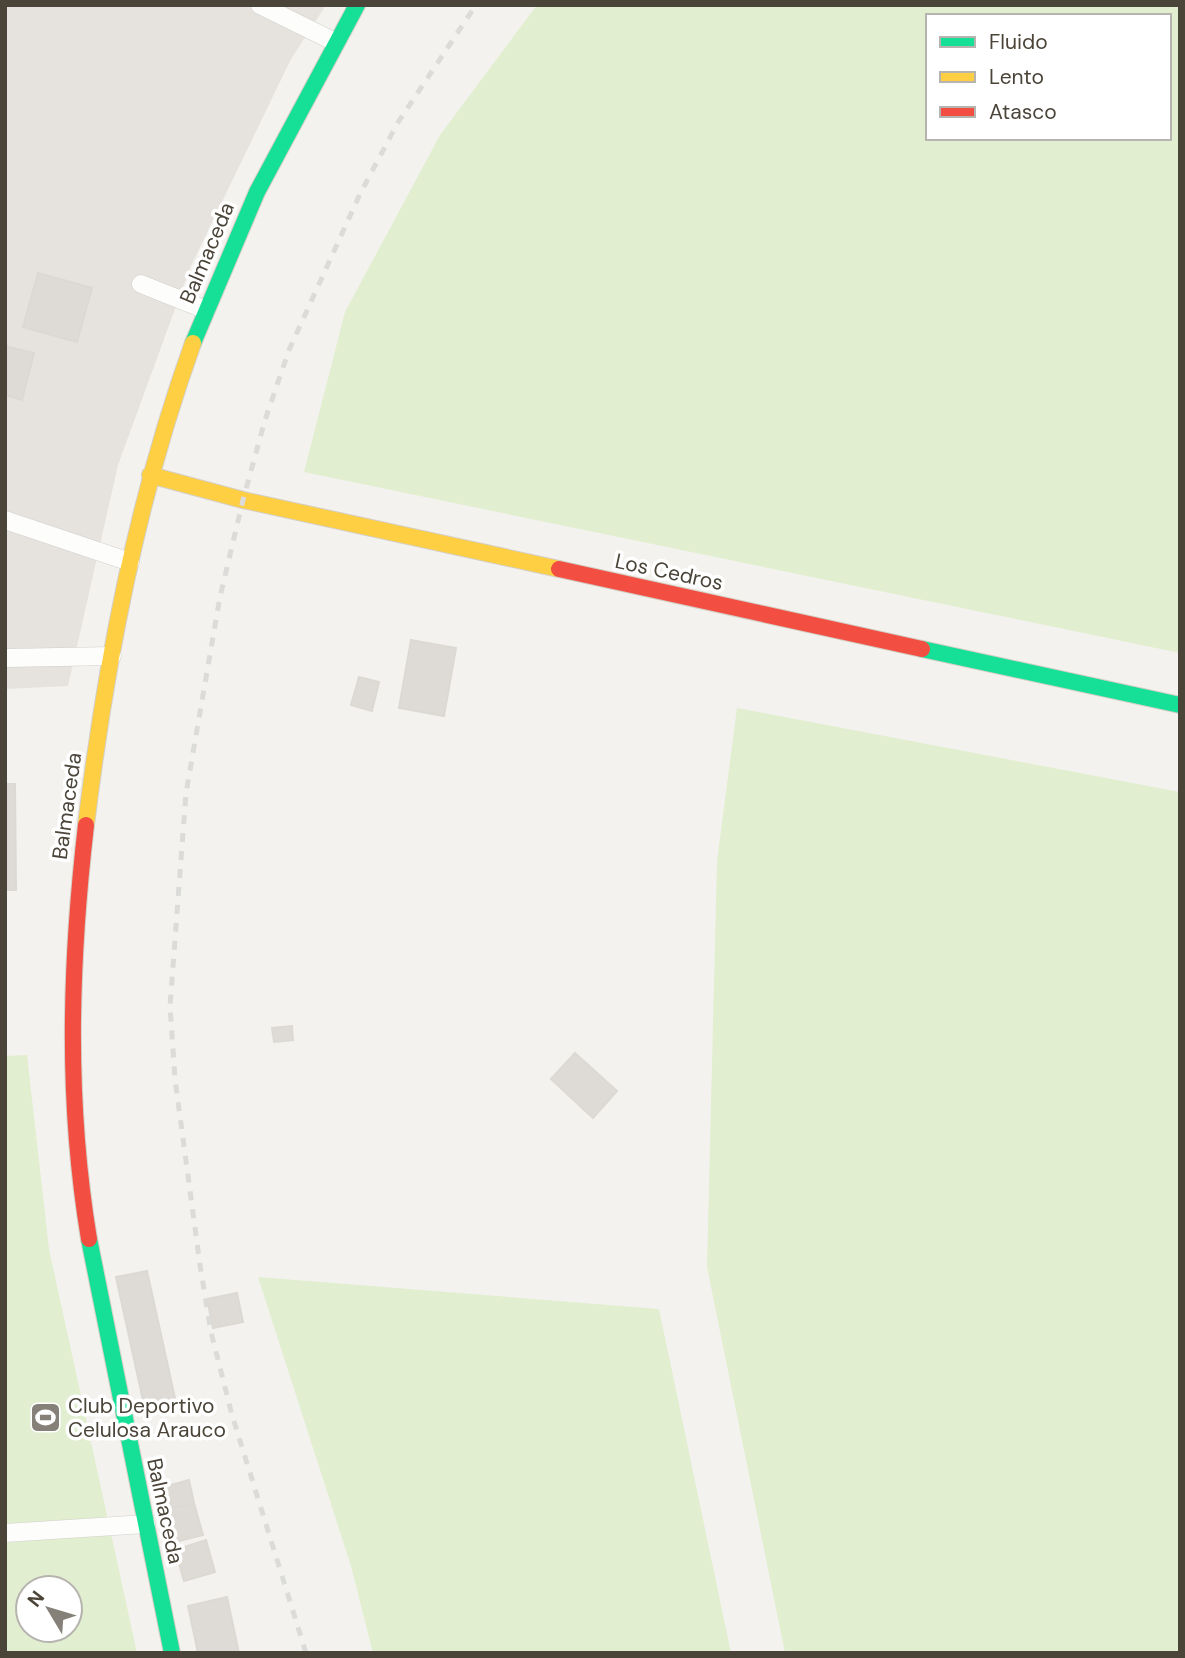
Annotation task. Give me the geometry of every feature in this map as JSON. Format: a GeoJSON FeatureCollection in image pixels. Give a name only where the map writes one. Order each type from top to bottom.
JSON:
{"type":"FeatureCollection","features":[{"type":"Feature","properties":{"kind":"street","name":"Balmaceda"},"geometry":{"type":"LineString","coordinates":[[172,1653],[86,1228],[72,1074],[71,996],[79,871],[112,656],[150,475],[206,310],[271,161],[357,5]]}},
{"type":"Feature","properties":{"kind":"street","name":"Los Cedros"},"geometry":{"type":"LineString","coordinates":[[150,475],[261,504],[1180,705]]}},
{"type":"Feature","properties":{"kind":"lane"},"geometry":{"type":"LineString","coordinates":[[260,5],[335,42]]}},
{"type":"Feature","properties":{"kind":"lane"},"geometry":{"type":"LineString","coordinates":[[141,284],[206,310]]}},
{"type":"Feature","properties":{"kind":"lane"},"geometry":{"type":"LineString","coordinates":[[5,520],[130,562]]}},
{"type":"Feature","properties":{"kind":"lane"},"geometry":{"type":"LineString","coordinates":[[5,658],[112,656]]}},
{"type":"Feature","properties":{"kind":"lane"},"geometry":{"type":"LineString","coordinates":[[5,1533],[146,1524]]}},
{"type":"Feature","properties":{"kind":"shaded area"},"geometry":{"type":"Polygon","coordinates":[[[5,5],[326,5],[291,59],[190,268],[118,465],[68,686],[5,689],[5,5]]]}},
{"type":"Feature","properties":{"kind":"green space"},"geometry":{"type":"Polygon","coordinates":[[[537,5],[1180,5],[1180,653],[304,472],[345,312],[440,135],[537,5]]]}},
{"type":"Feature","properties":{"kind":"green space"},"geometry":{"type":"Polygon","coordinates":[[[737,708],[1180,792],[1180,1653],[785,1653],[707,1267],[717,861],[737,708]]]}},
{"type":"Feature","properties":{"kind":"green space","name":"Club Deportivo Celulosa Arauco"},"geometry":{"type":"Polygon","coordinates":[[[27,1055],[49,1249],[137,1653],[5,1653],[5,1056],[27,1055]]]}},
{"type":"Feature","properties":{"kind":"green space"},"geometry":{"type":"Polygon","coordinates":[[[258,1277],[659,1309],[731,1653],[373,1653],[351,1566],[258,1277]]]}},
{"type":"Feature","properties":{"kind":"building"},"geometry":{"type":"Polygon","coordinates":[[[38,273],[92,288],[77,342],[23,327],[38,273]]]}},
{"type":"Feature","properties":{"kind":"building"},"geometry":{"type":"Polygon","coordinates":[[[5,346],[34,353],[22,400],[5,395],[5,346]]]}},
{"type":"Feature","properties":{"kind":"building"},"geometry":{"type":"Polygon","coordinates":[[[411,640],[456,648],[444,716],[399,708],[411,640]]]}},
{"type":"Feature","properties":{"kind":"building"},"geometry":{"type":"Polygon","coordinates":[[[359,677],[379,682],[372,711],[351,705],[359,677]]]}},
{"type":"Feature","properties":{"kind":"building"},"geometry":{"type":"Polygon","coordinates":[[[5,784],[15,784],[16,890],[5,890],[5,784]]]}},
{"type":"Feature","properties":{"kind":"building"},"geometry":{"type":"Polygon","coordinates":[[[292,1026],[293,1040],[274,1042],[272,1028],[292,1026]]]}},
{"type":"Feature","properties":{"kind":"building"},"geometry":{"type":"Polygon","coordinates":[[[575,1053],[617,1091],[593,1118],[551,1079],[575,1053]]]}},
{"type":"Feature","properties":{"kind":"building"},"geometry":{"type":"Polygon","coordinates":[[[147,1271],[175,1398],[144,1405],[116,1277],[147,1271]]]}},
{"type":"Feature","properties":{"kind":"building"},"geometry":{"type":"Polygon","coordinates":[[[237,1293],[243,1322],[213,1328],[207,1299],[237,1293]]]}},
{"type":"Feature","properties":{"kind":"building"},"geometry":{"type":"Polygon","coordinates":[[[189,1480],[194,1503],[166,1510],[160,1488],[189,1480]]]}},
{"type":"Feature","properties":{"kind":"building"},"geometry":{"type":"Polygon","coordinates":[[[194,1503],[203,1535],[175,1542],[166,1510],[194,1503]]]}},
{"type":"Feature","properties":{"kind":"building"},"geometry":{"type":"Polygon","coordinates":[[[206,1540],[215,1572],[184,1581],[175,1550],[206,1540]]]}},
{"type":"Feature","properties":{"kind":"building"},"geometry":{"type":"Polygon","coordinates":[[[227,1597],[239,1653],[198,1653],[188,1606],[227,1597]]]}},
{"type":"Feature","properties":{"kind":"railway"},"geometry":{"type":"LineString","coordinates":[[306,1653],[232,1415],[211,1332],[200,1265],[175,1079],[170,1006],[186,793],[220,597],[265,420],[289,350],[360,194],[397,124],[476,5]]}},
{"type":"Feature","properties":{"kind":"traffic: fast"},"geometry":{"type":"LineString","coordinates":[[193,343],[257,192],[357,5]]}},
{"type":"Feature","properties":{"kind":"traffic: fast"},"geometry":{"type":"LineString","coordinates":[[922,649],[1180,705]]}},
{"type":"Feature","properties":{"kind":"traffic: fast"},"geometry":{"type":"LineString","coordinates":[[89,1239],[172,1653]]}},
{"type":"Feature","properties":{"kind":"traffic: slow"},"geometry":{"type":"LineString","coordinates":[[86,825],[103,702],[126,581],[155,461],[193,343]]}},
{"type":"Feature","properties":{"kind":"traffic: slow"},"geometry":{"type":"LineString","coordinates":[[150,475],[243,500],[559,569]]}},
{"type":"Feature","properties":{"kind":"traffic: jam"},"geometry":{"type":"LineString","coordinates":[[559,569],[922,649]]}},
{"type":"Feature","properties":{"kind":"traffic: jam"},"geometry":{"type":"LineString","coordinates":[[86,825],[76,929],[73,1032],[77,1136],[89,1239]]}},
{"type":"Feature","properties":{"kind":"place","name":"Club Deportivo Celulosa Arauco"},"geometry":{"type":"Point","coordinates":[45,1418]}}]}
